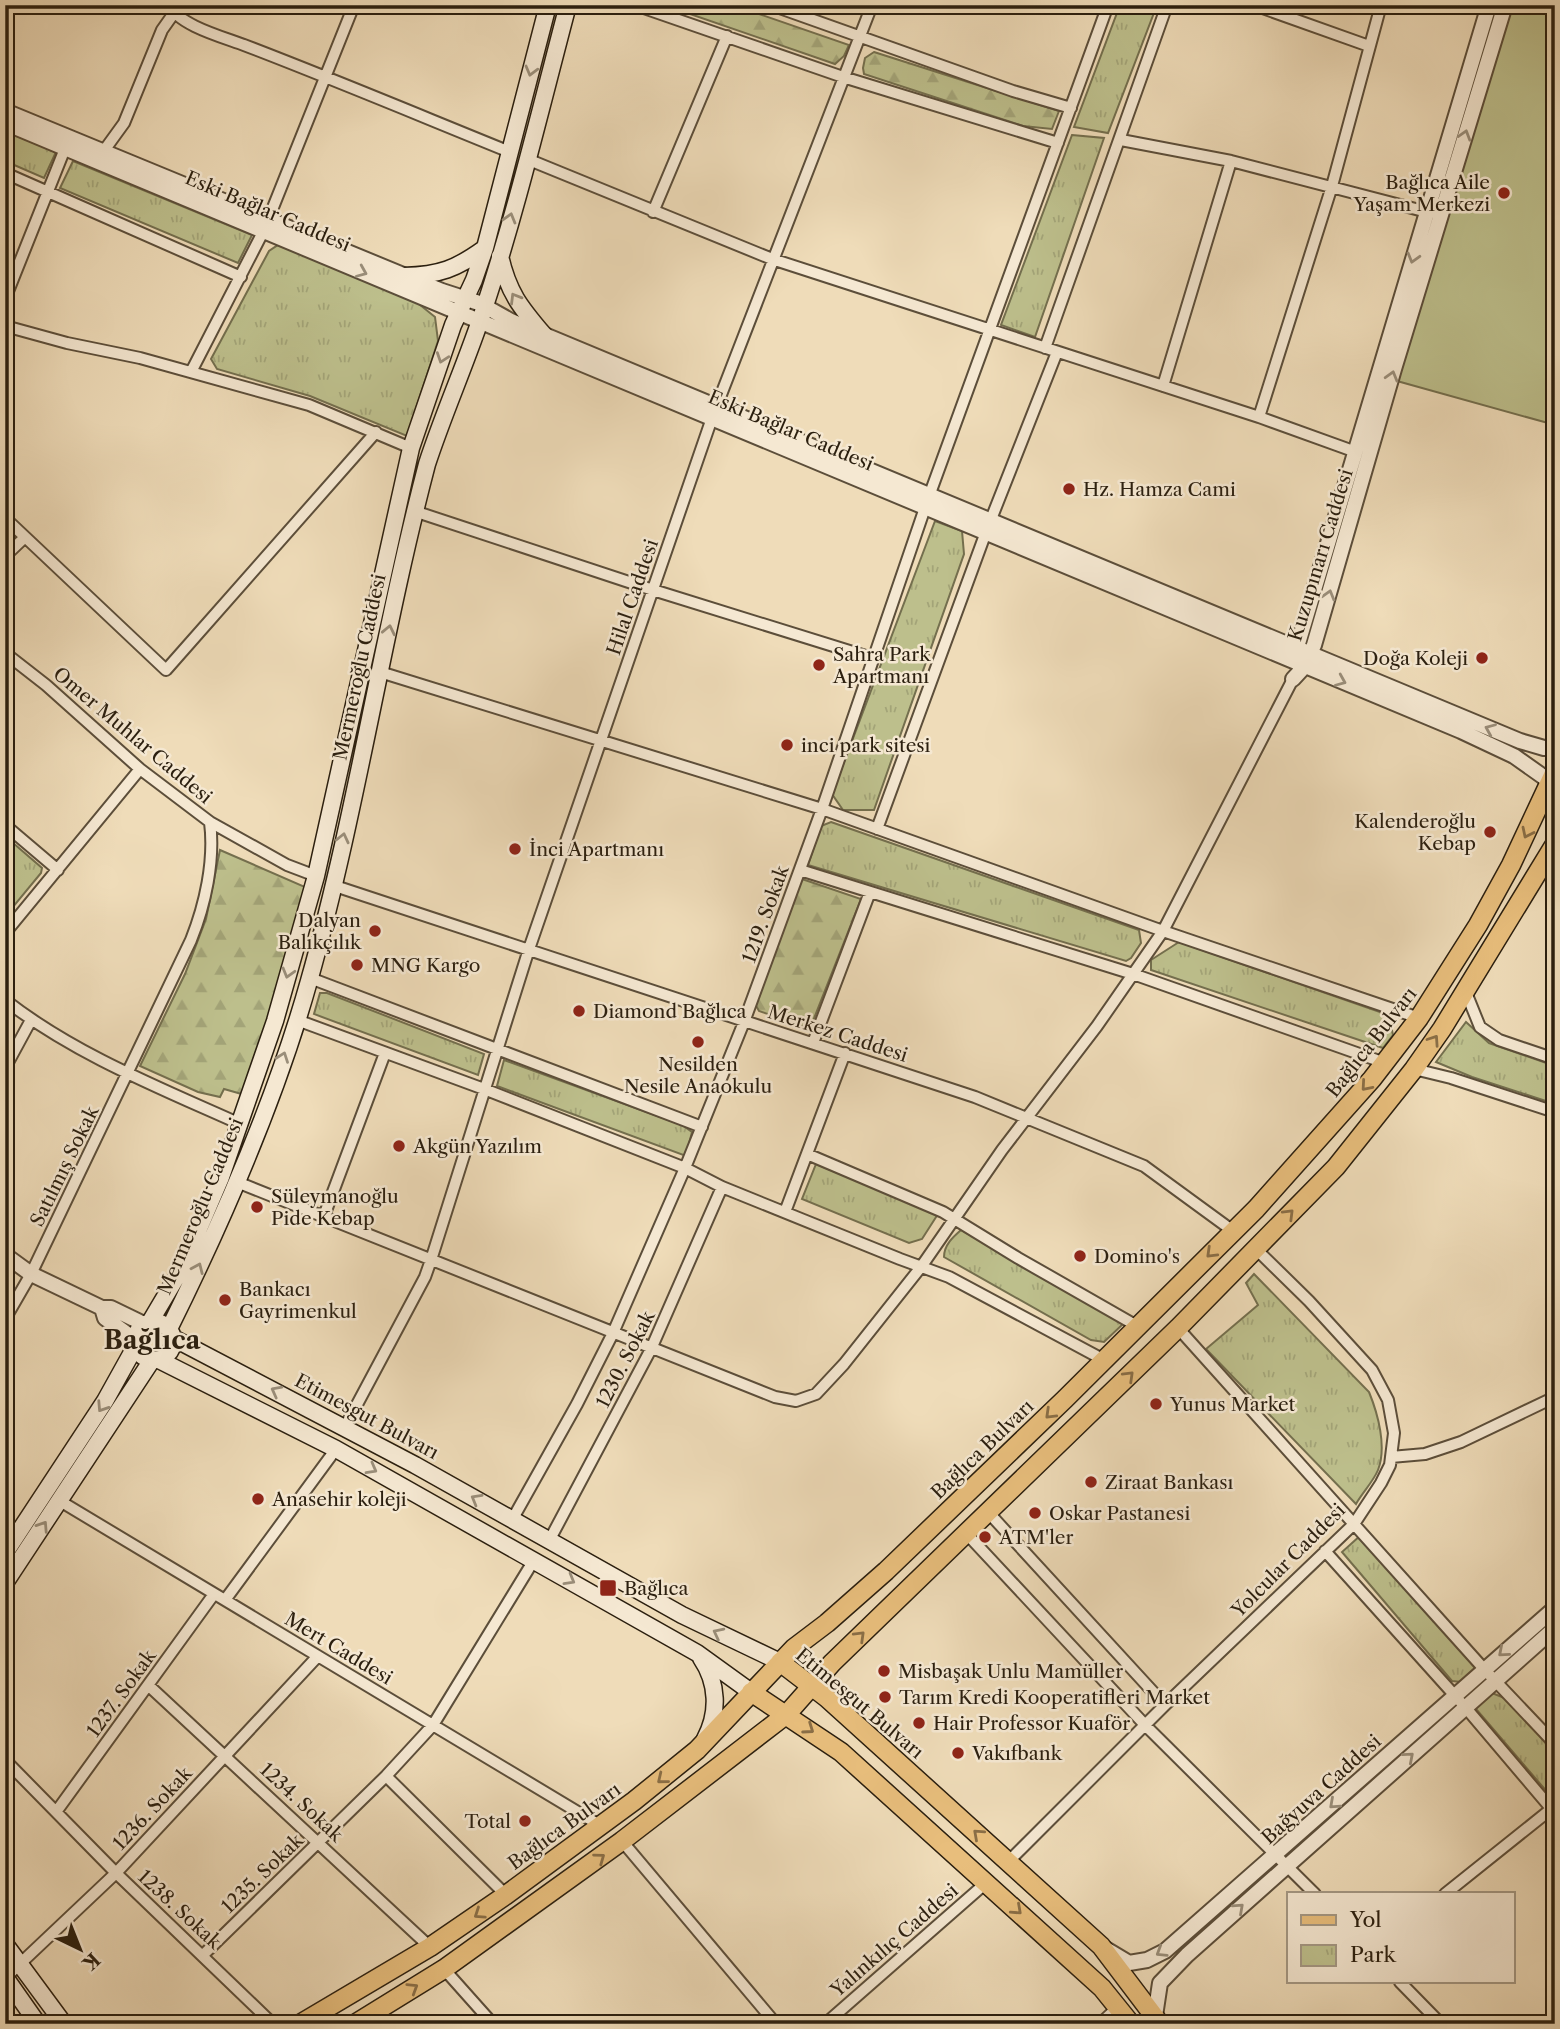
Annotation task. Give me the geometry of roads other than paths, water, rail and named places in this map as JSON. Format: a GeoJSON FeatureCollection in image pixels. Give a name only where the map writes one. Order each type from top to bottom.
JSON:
{"type":"FeatureCollection","features":[{"type":"Feature","properties":{"kind":"main road","name":"Mermeroğlu Caddesi"},"geometry":{"type":"LineString","coordinates":[[171,1334],[237,1182],[310,978],[414,511],[442,416],[485,307],[510,152],[548,5]]}},
{"type":"Feature","properties":{"kind":"main road","name":"Mermeroğlu Caddesi"},"geometry":{"type":"LineString","coordinates":[[147,1323],[182,1268],[221,1177],[275,1021],[316,876],[411,449],[457,314],[474,280],[493,251],[527,159],[568,5]]}},
{"type":"Feature","properties":{"kind":"main road"},"geometry":{"type":"LineString","coordinates":[[404,276],[447,272],[493,251],[507,285],[544,335]]}},
{"type":"Feature","properties":{"kind":"main road","name":"Bağlıca Bulvarı"},"geometry":{"type":"LineString","coordinates":[[300,2024],[430,1947],[506,1895],[601,1826],[697,1750],[794,1648],[876,1581],[1104,1360],[1303,1158],[1385,1063],[1419,1018],[1478,925],[1553,779]]}},
{"type":"Feature","properties":{"kind":"main road"},"geometry":{"type":"LineString","coordinates":[[355,2024],[444,1969],[622,1841],[787,1714],[812,1685],[1178,1328],[1336,1167],[1414,1069],[1555,844]]}},
{"type":"Feature","properties":{"kind":"main road"},"geometry":{"type":"LineString","coordinates":[[5,1553],[105,1401],[135,1343],[136,1333],[147,1323],[163,1325],[171,1334],[169,1352],[155,1360],[5,1583]]}},
{"type":"Feature","properties":{"kind":"main road","name":"Etimesgut Bulvarı"},"geometry":{"type":"LineString","coordinates":[[171,1334],[345,1427],[682,1615],[780,1662],[812,1685],[1101,1946],[1158,2020]]}},
{"type":"Feature","properties":{"kind":"main road"},"geometry":{"type":"LineString","coordinates":[[135,1343],[141,1355],[336,1449],[534,1560],[697,1653],[787,1714],[841,1752],[987,1882],[1102,1988],[1131,2024]]}},
{"type":"Feature","properties":{"kind":"main road"},"geometry":{"type":"LineString","coordinates":[[697,1653],[711,1678],[715,1696],[712,1725],[697,1750]]}},
{"type":"Feature","properties":{"kind":"main road"},"geometry":{"type":"LineString","coordinates":[[5,1944],[64,2024]]}},
{"type":"Feature","properties":{"kind":"main road"},"geometry":{"type":"LineString","coordinates":[[5,1978],[38,2024]]}},
{"type":"Feature","properties":{"kind":"street"},"geometry":{"type":"LineString","coordinates":[[191,372],[266,225],[354,5]]}},
{"type":"Feature","properties":{"kind":"street"},"geometry":{"type":"LineString","coordinates":[[635,5],[843,77],[1058,143]]}},
{"type":"Feature","properties":{"kind":"street"},"geometry":{"type":"LineString","coordinates":[[771,5],[1013,91],[1070,108]]}},
{"type":"Feature","properties":{"kind":"street","name":"Hilal Caddesi"},"geometry":{"type":"LineString","coordinates":[[345,1427],[425,1277],[529,949],[714,413],[872,5]]}},
{"type":"Feature","properties":{"kind":"street","name":"1219. Sokak"},"geometry":{"type":"LineString","coordinates":[[512,1520],[613,1333],[685,1168],[744,1022],[822,809],[928,501],[1108,5]]}},
{"type":"Feature","properties":{"kind":"street"},"geometry":{"type":"LineString","coordinates":[[1045,348],[1167,5]]}},
{"type":"Feature","properties":{"kind":"street"},"geometry":{"type":"LineString","coordinates":[[1254,5],[1368,46]]}},
{"type":"Feature","properties":{"kind":"street"},"geometry":{"type":"LineString","coordinates":[[1259,417],[1332,186],[1381,5]]}},
{"type":"Feature","properties":{"kind":"street","name":"Kuzupınarı Caddesi"},"geometry":{"type":"LineString","coordinates":[[1293,679],[1434,214],[1489,5]]}},
{"type":"Feature","properties":{"kind":"street","name":"Kuzupınarı Caddesi"},"geometry":{"type":"LineString","coordinates":[[1301,657],[1356,452],[1505,5]]}},
{"type":"Feature","properties":{"kind":"street"},"geometry":{"type":"LineString","coordinates":[[103,152],[132,107],[172,9],[198,27],[510,152]]}},
{"type":"Feature","properties":{"kind":"street"},"geometry":{"type":"LineString","coordinates":[[653,212],[727,36]]}},
{"type":"Feature","properties":{"kind":"street","name":"Eski Bağlar Caddesi"},"geometry":{"type":"LineString","coordinates":[[5,111],[67,143],[266,225],[464,298],[714,413]]}},
{"type":"Feature","properties":{"kind":"street","name":"Eski Bağlar Caddesi"},"geometry":{"type":"LineString","coordinates":[[5,123],[103,152],[457,314],[714,413],[1301,657],[1514,756],[1553,779]]}},
{"type":"Feature","properties":{"kind":"street"},"geometry":{"type":"LineString","coordinates":[[1121,140],[1231,160],[1434,214]]}},
{"type":"Feature","properties":{"kind":"street"},"geometry":{"type":"LineString","coordinates":[[5,299],[67,143]]}},
{"type":"Feature","properties":{"kind":"street"},"geometry":{"type":"LineString","coordinates":[[527,159],[772,259],[1259,417],[1356,452]]}},
{"type":"Feature","properties":{"kind":"street"},"geometry":{"type":"LineString","coordinates":[[1163,386],[1231,160]]}},
{"type":"Feature","properties":{"kind":"street"},"geometry":{"type":"LineString","coordinates":[[5,173],[241,277]]}},
{"type":"Feature","properties":{"kind":"street"},"geometry":{"type":"LineString","coordinates":[[5,326],[191,372],[309,405],[411,449]]}},
{"type":"Feature","properties":{"kind":"street"},"geometry":{"type":"LineString","coordinates":[[877,829],[988,527],[1057,352]]}},
{"type":"Feature","properties":{"kind":"street"},"geometry":{"type":"LineString","coordinates":[[5,518],[166,670],[376,432]]}},
{"type":"Feature","properties":{"kind":"street"},"geometry":{"type":"LineString","coordinates":[[414,511],[653,590],[872,658]]}},
{"type":"Feature","properties":{"kind":"street"},"geometry":{"type":"LineString","coordinates":[[5,556],[25,537]]}},
{"type":"Feature","properties":{"kind":"street","name":"Omer Muhlar Caddesi"},"geometry":{"type":"LineString","coordinates":[[5,653],[46,685],[140,769],[210,822],[286,865],[316,876]]}},
{"type":"Feature","properties":{"kind":"street"},"geometry":{"type":"LineString","coordinates":[[1301,657],[1520,741],[1544,748],[1555,748]]}},
{"type":"Feature","properties":{"kind":"street"},"geometry":{"type":"LineString","coordinates":[[380,672],[822,809],[1163,931],[1419,1018]]}},
{"type":"Feature","properties":{"kind":"street"},"geometry":{"type":"LineString","coordinates":[[237,1182],[775,1397],[787,1401],[805,1399],[824,1387],[921,1267],[1163,931],[1293,679]]}},
{"type":"Feature","properties":{"kind":"street"},"geometry":{"type":"LineString","coordinates":[[5,933],[140,769]]}},
{"type":"Feature","properties":{"kind":"street","name":"Satılmış Sokak"},"geometry":{"type":"LineString","coordinates":[[5,1320],[32,1274],[198,922],[209,867],[210,822]]}},
{"type":"Feature","properties":{"kind":"street"},"geometry":{"type":"LineString","coordinates":[[5,825],[58,870]]}},
{"type":"Feature","properties":{"kind":"street"},"geometry":{"type":"LineString","coordinates":[[800,870],[1133,974],[1385,1063]]}},
{"type":"Feature","properties":{"kind":"street","name":"Merkez Caddesi"},"geometry":{"type":"LineString","coordinates":[[332,884],[975,1097],[1144,1166],[1233,1231]]}},
{"type":"Feature","properties":{"kind":"street"},"geometry":{"type":"LineString","coordinates":[[813,1043],[870,892]]}},
{"type":"Feature","properties":{"kind":"street"},"geometry":{"type":"LineString","coordinates":[[5,914],[15,922]]}},
{"type":"Feature","properties":{"kind":"street"},"geometry":{"type":"LineString","coordinates":[[310,978],[702,1127]]}},
{"type":"Feature","properties":{"kind":"street"},"geometry":{"type":"LineString","coordinates":[[1465,990],[1480,1027],[1499,1040],[1555,1059]]}},
{"type":"Feature","properties":{"kind":"street"},"geometry":{"type":"LineString","coordinates":[[5,999],[31,1020],[128,1074],[240,1124]]}},
{"type":"Feature","properties":{"kind":"street"},"geometry":{"type":"LineString","coordinates":[[5,1068],[31,1020]]}},
{"type":"Feature","properties":{"kind":"street"},"geometry":{"type":"LineString","coordinates":[[297,1020],[484,1089],[685,1168],[722,1187],[949,1277],[1104,1360]]}},
{"type":"Feature","properties":{"kind":"street"},"geometry":{"type":"LineString","coordinates":[[324,1216],[385,1053]]}},
{"type":"Feature","properties":{"kind":"street"},"geometry":{"type":"LineString","coordinates":[[785,1212],[845,1053]]}},
{"type":"Feature","properties":{"kind":"street"},"geometry":{"type":"LineString","coordinates":[[1414,1069],[1451,1078],[1555,1112]]}},
{"type":"Feature","properties":{"kind":"street"},"geometry":{"type":"LineString","coordinates":[[807,1154],[955,1218],[1018,1258],[1137,1326]]}},
{"type":"Feature","properties":{"kind":"street","name":"1230. Sokak"},"geometry":{"type":"LineString","coordinates":[[550,1541],[651,1349],[722,1187]]}},
{"type":"Feature","properties":{"kind":"street","name":"Yolcular Caddesi"},"geometry":{"type":"LineString","coordinates":[[1009,1861],[1354,1524],[1390,1465],[1394,1433],[1388,1400],[1372,1370],[1309,1301],[1255,1248]]}},
{"type":"Feature","properties":{"kind":"street"},"geometry":{"type":"LineString","coordinates":[[5,1255],[32,1274],[102,1308],[111,1308],[147,1323]]}},
{"type":"Feature","properties":{"kind":"street"},"geometry":{"type":"LineString","coordinates":[[102,1308],[106,1318],[135,1343]]}},
{"type":"Feature","properties":{"kind":"street"},"geometry":{"type":"LineString","coordinates":[[1178,1328],[1484,1669],[1555,1744]]}},
{"type":"Feature","properties":{"kind":"street"},"geometry":{"type":"LineString","coordinates":[[1391,1457],[1425,1454],[1461,1442],[1555,1397]]}},
{"type":"Feature","properties":{"kind":"street","name":"1237. Sokak"},"geometry":{"type":"LineString","coordinates":[[56,1812],[148,1685],[336,1449]]}},
{"type":"Feature","properties":{"kind":"street","name":"Mert Caddesi"},"geometry":{"type":"LineString","coordinates":[[60,1501],[601,1826]]}},
{"type":"Feature","properties":{"kind":"street"},"geometry":{"type":"LineString","coordinates":[[988,1512],[1165,1706]]}},
{"type":"Feature","properties":{"kind":"street"},"geometry":{"type":"LineString","coordinates":[[966,1533],[1146,1726],[1313,1892]]}},
{"type":"Feature","properties":{"kind":"street"},"geometry":{"type":"LineString","coordinates":[[1325,1551],[1553,1809],[1448,1892]]}},
{"type":"Feature","properties":{"kind":"street","name":"1235. Sokak"},"geometry":{"type":"LineString","coordinates":[[203,1955],[386,1776],[433,1725],[534,1560]]}},
{"type":"Feature","properties":{"kind":"street","name":"Bağyuva Caddesi"},"geometry":{"type":"LineString","coordinates":[[1158,2020],[1160,1983],[1282,1860],[1454,1695],[1555,1608]]}},
{"type":"Feature","properties":{"kind":"street","name":"Bağyuva Caddesi"},"geometry":{"type":"LineString","coordinates":[[1101,1946],[1129,1963],[1147,1960],[1165,1951],[1282,1860],[1466,1708],[1555,1628]]}},
{"type":"Feature","properties":{"kind":"street","name":"1236. Sokak"},"geometry":{"type":"LineString","coordinates":[[5,1978],[116,1873],[318,1656]]}},
{"type":"Feature","properties":{"kind":"street","name":"1234. Sokak"},"geometry":{"type":"LineString","coordinates":[[148,1685],[430,1947]]}},
{"type":"Feature","properties":{"kind":"street","name":"1238. Sokak"},"geometry":{"type":"LineString","coordinates":[[5,1760],[116,1873],[273,2024]]}},
{"type":"Feature","properties":{"kind":"street"},"geometry":{"type":"LineString","coordinates":[[386,1776],[506,1895]]}},
{"type":"Feature","properties":{"kind":"street"},"geometry":{"type":"LineString","coordinates":[[622,1841],[776,2024]]}},
{"type":"Feature","properties":{"kind":"street","name":"Yalınkılıç Caddesi"},"geometry":{"type":"LineString","coordinates":[[825,2024],[987,1882]]}},
{"type":"Feature","properties":{"kind":"street"},"geometry":{"type":"LineString","coordinates":[[444,1969],[493,2024]]}},
{"type":"Feature","properties":{"kind":"street"},"geometry":{"type":"LineString","coordinates":[[1401,1983],[1441,2024]]}},
{"type":"Feature","properties":{"kind":"street"},"geometry":{"type":"LineString","coordinates":[[1100,2024],[1118,2007]]}},
{"type":"Feature","properties":{"kind":"street"},"geometry":{"type":"LineString","coordinates":[[1549,2024],[1555,2019]]}},
{"type":"Feature","properties":{"kind":"place","name":"Bağlıca Aile Yaşam Merkezi"},"geometry":{"type":"Point","coordinates":[1504,193]}},
{"type":"Feature","properties":{"kind":"place","name":"Hz. Hamza Cami"},"geometry":{"type":"Point","coordinates":[1069,489]}},
{"type":"Feature","properties":{"kind":"place","name":"Doğa Koleji"},"geometry":{"type":"Point","coordinates":[1482,658]}},
{"type":"Feature","properties":{"kind":"place","name":"Sahra Park Apartmanı"},"geometry":{"type":"Point","coordinates":[819,665]}},
{"type":"Feature","properties":{"kind":"place","name":"inci park sitesi"},"geometry":{"type":"Point","coordinates":[787,745]}},
{"type":"Feature","properties":{"kind":"place","name":"Kalenderoğlu Kebap"},"geometry":{"type":"Point","coordinates":[1490,832]}},
{"type":"Feature","properties":{"kind":"place","name":"İnci Apartmanı"},"geometry":{"type":"Point","coordinates":[515,849]}},
{"type":"Feature","properties":{"kind":"place","name":"Dalyan Balıkçılık"},"geometry":{"type":"Point","coordinates":[375,931]}},
{"type":"Feature","properties":{"kind":"place","name":"MNG Kargo"},"geometry":{"type":"Point","coordinates":[357,965]}},
{"type":"Feature","properties":{"kind":"place","name":"Diamond Bağlıca"},"geometry":{"type":"Point","coordinates":[579,1011]}},
{"type":"Feature","properties":{"kind":"place","name":"Nesilden Nesile Anaokulu"},"geometry":{"type":"Point","coordinates":[698,1042]}},
{"type":"Feature","properties":{"kind":"place","name":"Akgün Yazılım"},"geometry":{"type":"Point","coordinates":[399,1146]}},
{"type":"Feature","properties":{"kind":"place","name":"Süleymanoğlu Pide Kebap"},"geometry":{"type":"Point","coordinates":[257,1207]}},
{"type":"Feature","properties":{"kind":"place","name":"Domino's"},"geometry":{"type":"Point","coordinates":[1080,1256]}},
{"type":"Feature","properties":{"kind":"place","name":"Bankacı Gayrimenkul"},"geometry":{"type":"Point","coordinates":[225,1300]}},
{"type":"Feature","properties":{"kind":"place","name":"Yunus Market"},"geometry":{"type":"Point","coordinates":[1156,1404]}},
{"type":"Feature","properties":{"kind":"place","name":"Ziraat Bankası"},"geometry":{"type":"Point","coordinates":[1091,1482]}},
{"type":"Feature","properties":{"kind":"place","name":"Anasehir koleji"},"geometry":{"type":"Point","coordinates":[258,1499]}},
{"type":"Feature","properties":{"kind":"place","name":"Oskar Pastanesi"},"geometry":{"type":"Point","coordinates":[1035,1513]}},
{"type":"Feature","properties":{"kind":"place","name":"ATM'ler"},"geometry":{"type":"Point","coordinates":[985,1537]}},
{"type":"Feature","properties":{"kind":"place","name":"Bağlıca"},"geometry":{"type":"Point","coordinates":[608,1588]}},
{"type":"Feature","properties":{"kind":"place","name":"Misbaşak Unlu Mamüller"},"geometry":{"type":"Point","coordinates":[884,1671]}},
{"type":"Feature","properties":{"kind":"place","name":"Tarım Kredi Kooperatifleri Market"},"geometry":{"type":"Point","coordinates":[885,1697]}},
{"type":"Feature","properties":{"kind":"place","name":"Hair Professor Kuaför"},"geometry":{"type":"Point","coordinates":[919,1723]}},
{"type":"Feature","properties":{"kind":"place","name":"Vakıfbank"},"geometry":{"type":"Point","coordinates":[958,1753]}},
{"type":"Feature","properties":{"kind":"place","name":"Total"},"geometry":{"type":"Point","coordinates":[525,1821]}},
{"type":"Feature","properties":{"kind":"district","name":"Bağlıca"},"geometry":{"type":"Point","coordinates":[152,1340]}}]}
